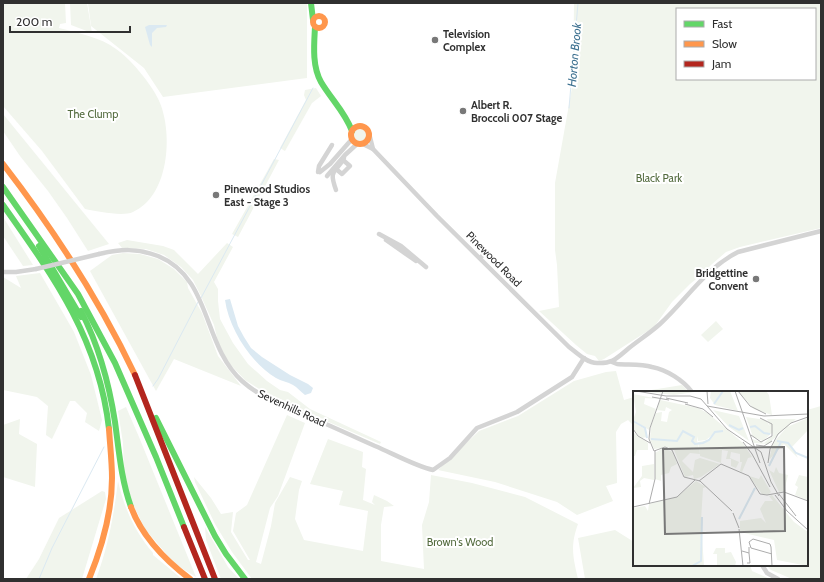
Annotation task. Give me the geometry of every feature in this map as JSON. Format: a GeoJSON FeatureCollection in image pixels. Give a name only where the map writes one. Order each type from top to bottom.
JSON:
{"type":"FeatureCollection","features":[{"type":"Feature","properties":{"kind":"main road"},"geometry":{"type":"LineString","coordinates":[[312,3],[319,16],[325,19],[324,26],[314,46]]}},
{"type":"Feature","properties":{"kind":"main road"},"geometry":{"type":"LineString","coordinates":[[312,3],[316,66],[320,80],[348,120],[358,142],[368,141],[370,136],[367,128],[348,120]]}},
{"type":"Feature","properties":{"kind":"main road"},"geometry":{"type":"LineString","coordinates":[[314,23],[315,17],[319,16]]}},
{"type":"Feature","properties":{"kind":"main road"},"geometry":{"type":"LineString","coordinates":[[314,23],[319,28],[324,26]]}},
{"type":"Feature","properties":{"kind":"main road"},"geometry":{"type":"LineString","coordinates":[[352,131],[360,126]]}},
{"type":"Feature","properties":{"kind":"main road"},"geometry":{"type":"LineString","coordinates":[[3,164],[38,210],[80,273],[108,322],[143,395],[215,536],[226,554],[245,579]]}},
{"type":"Feature","properties":{"kind":"main road"},"geometry":{"type":"LineString","coordinates":[[3,187],[42,240],[78,294],[115,362],[156,457],[205,579]]}},
{"type":"Feature","properties":{"kind":"main road"},"geometry":{"type":"LineString","coordinates":[[3,195],[40,247],[76,307],[94,341]]}},
{"type":"Feature","properties":{"kind":"main road"},"geometry":{"type":"LineString","coordinates":[[3,205],[35,249],[75,315],[92,352],[103,395],[110,444],[112,485],[109,514],[102,547],[89,579]]}},
{"type":"Feature","properties":{"kind":"main road"},"geometry":{"type":"LineString","coordinates":[[42,240],[84,316],[94,341],[106,378],[116,428],[122,480],[130,504],[142,530],[155,547],[171,564],[190,579]]}},
{"type":"Feature","properties":{"kind":"main road"},"geometry":{"type":"LineString","coordinates":[[143,395],[153,424],[215,579]]}},
{"type":"Feature","properties":{"kind":"street"},"geometry":{"type":"LineString","coordinates":[[370,136],[373,149]]}},
{"type":"Feature","properties":{"kind":"street"},"geometry":{"type":"LineString","coordinates":[[327,176],[358,142]]}},
{"type":"Feature","properties":{"kind":"street"},"geometry":{"type":"LineString","coordinates":[[332,145],[319,166],[319,172],[358,142]]}},
{"type":"Feature","properties":{"kind":"street","name":"Pinewood Road"},"geometry":{"type":"LineString","coordinates":[[358,142],[373,149],[437,216],[558,336],[584,358],[596,364],[612,362],[617,364],[652,367],[672,375],[691,391]]}},
{"type":"Feature","properties":{"kind":"street"},"geometry":{"type":"LineString","coordinates":[[336,190],[333,178],[334,171],[344,157]]}},
{"type":"Feature","properties":{"kind":"street"},"geometry":{"type":"LineString","coordinates":[[336,169],[342,174],[350,166],[344,157]]}},
{"type":"Feature","properties":{"kind":"street"},"geometry":{"type":"LineString","coordinates":[[612,362],[660,324],[707,275],[730,256],[738,252],[821,231]]}},
{"type":"Feature","properties":{"kind":"street"},"geometry":{"type":"LineString","coordinates":[[379,234],[401,246],[426,267],[401,252],[379,234]]}},
{"type":"Feature","properties":{"kind":"street","name":"Sevenhills Road"},"geometry":{"type":"LineString","coordinates":[[3,272],[36,269],[117,250],[145,251],[168,261],[187,277],[200,299],[220,353],[230,368],[242,381],[258,393],[286,407],[433,470],[450,458],[477,428],[517,412],[572,377],[584,358]]}},
{"type":"Feature","properties":{"kind":"street"},"geometry":{"type":"LineString","coordinates":[[480,258],[485,253]]}},
{"type":"Feature","properties":{"kind":"street"},"geometry":{"type":"LineString","coordinates":[[763,566],[767,573],[778,579]]}},
{"type":"Feature","properties":{"kind":"green space","name":"The Clump"},"geometry":{"type":"Polygon","coordinates":[[[3,3],[65,3],[66,23],[60,24],[59,28],[89,36],[110,45],[128,59],[153,89],[160,103],[164,116],[167,147],[165,164],[161,179],[154,193],[145,204],[133,212],[123,214],[85,209],[42,151],[3,106],[3,3]]]}},
{"type":"Feature","properties":{"kind":"green space"},"geometry":{"type":"Polygon","coordinates":[[[70,3],[87,3],[92,33],[71,25],[70,3]]]}},
{"type":"Feature","properties":{"kind":"green space"},"geometry":{"type":"Polygon","coordinates":[[[88,3],[307,4],[307,78],[163,97],[144,68],[91,26],[88,3]]]}},
{"type":"Feature","properties":{"kind":"green space","name":"Black Park"},"geometry":{"type":"Polygon","coordinates":[[[574,3],[821,3],[821,228],[740,247],[726,252],[672,302],[654,327],[599,361],[595,356],[587,354],[576,345],[539,311],[559,307],[555,250],[555,183],[573,82],[574,3]]]}},
{"type":"Feature","properties":{"kind":"green space"},"geometry":{"type":"Polygon","coordinates":[[[316,88],[321,96],[312,103],[285,151],[280,148],[306,100],[304,95],[305,90],[316,88]]]}},
{"type":"Feature","properties":{"kind":"green space"},"geometry":{"type":"Polygon","coordinates":[[[3,114],[109,244],[88,251],[48,191],[20,156],[3,131],[3,114]]]}},
{"type":"Feature","properties":{"kind":"green space"},"geometry":{"type":"Polygon","coordinates":[[[361,128],[366,130],[368,135],[366,140],[361,142],[356,140],[354,135],[356,130],[361,128]]]}},
{"type":"Feature","properties":{"kind":"green space"},"geometry":{"type":"Polygon","coordinates":[[[274,159],[279,160],[238,237],[232,234],[274,159]]]}},
{"type":"Feature","properties":{"kind":"green space"},"geometry":{"type":"Polygon","coordinates":[[[3,217],[33,265],[23,266],[3,236],[3,217]]]}},
{"type":"Feature","properties":{"kind":"green space"},"geometry":{"type":"Polygon","coordinates":[[[127,240],[163,246],[174,250],[198,274],[227,243],[233,247],[214,282],[218,289],[220,319],[233,343],[248,364],[267,381],[280,390],[288,392],[310,409],[381,442],[380,444],[277,400],[245,380],[229,363],[220,350],[214,325],[193,280],[181,267],[164,255],[146,249],[122,248],[118,243],[127,240]]]}},
{"type":"Feature","properties":{"kind":"green space"},"geometry":{"type":"Polygon","coordinates":[[[123,253],[140,254],[158,259],[174,269],[187,282],[188,288],[202,313],[218,356],[241,386],[174,359],[156,391],[90,271],[112,255],[123,253]]]}},
{"type":"Feature","properties":{"kind":"green space"},"geometry":{"type":"Polygon","coordinates":[[[40,273],[74,332],[91,375],[102,420],[99,431],[85,422],[87,413],[75,401],[70,401],[52,439],[46,435],[48,406],[37,397],[3,390],[3,277],[21,288],[16,276],[40,273]]]}},
{"type":"Feature","properties":{"kind":"green space"},"geometry":{"type":"Polygon","coordinates":[[[716,321],[723,329],[708,342],[701,335],[716,321]]]}},
{"type":"Feature","properties":{"kind":"green space"},"geometry":{"type":"Polygon","coordinates":[[[616,371],[624,400],[633,397],[633,425],[628,420],[621,424],[616,432],[617,483],[606,486],[613,501],[577,515],[557,502],[495,482],[438,470],[479,431],[518,416],[574,381],[606,372],[616,371]]]}},
{"type":"Feature","properties":{"kind":"green space"},"geometry":{"type":"Polygon","coordinates":[[[682,385],[688,391],[645,391],[682,385]]]}},
{"type":"Feature","properties":{"kind":"green space"},"geometry":{"type":"Polygon","coordinates":[[[821,406],[821,579],[792,579],[771,570],[767,566],[808,566],[808,410],[821,406]]]}},
{"type":"Feature","properties":{"kind":"green space"},"geometry":{"type":"Polygon","coordinates":[[[126,407],[196,577],[178,566],[145,529],[132,502],[124,472],[123,443],[118,411],[126,407]]]}},
{"type":"Feature","properties":{"kind":"green space","name":"Brown's Wood"},"geometry":{"type":"Polygon","coordinates":[[[287,415],[305,423],[278,496],[270,508],[256,562],[261,564],[271,526],[275,503],[290,477],[302,481],[299,490],[295,519],[304,540],[363,551],[368,511],[339,505],[343,491],[310,484],[328,439],[363,452],[362,467],[366,469],[363,500],[375,505],[372,502],[374,495],[394,506],[384,507],[381,525],[381,561],[424,569],[422,525],[429,502],[431,475],[472,483],[525,497],[578,524],[575,532],[573,552],[578,579],[252,579],[232,552],[215,524],[194,477],[211,498],[221,514],[233,512],[231,532],[248,560],[250,560],[233,531],[236,513],[247,505],[287,415]]]}},
{"type":"Feature","properties":{"kind":"green space"},"geometry":{"type":"Polygon","coordinates":[[[20,419],[19,434],[37,444],[35,487],[3,477],[3,425],[20,419]]]}},
{"type":"Feature","properties":{"kind":"green space"},"geometry":{"type":"Polygon","coordinates":[[[118,481],[123,501],[141,537],[153,555],[182,579],[96,579],[110,531],[118,481]]]}},
{"type":"Feature","properties":{"kind":"green space"},"geometry":{"type":"Polygon","coordinates":[[[102,491],[105,492],[106,499],[82,579],[26,579],[39,559],[59,518],[102,491]]]}},
{"type":"Feature","properties":{"kind":"green space"},"geometry":{"type":"Polygon","coordinates":[[[205,527],[228,567],[239,579],[221,579],[206,540],[205,527]]]}},
{"type":"Feature","properties":{"kind":"green space"},"geometry":{"type":"Polygon","coordinates":[[[615,530],[633,541],[633,566],[750,566],[752,571],[770,579],[585,579],[578,538],[615,530]]]}},
{"type":"Feature","properties":{"kind":"shaded area"},"geometry":{"type":"Polygon","coordinates":[[[149,25],[167,25],[166,27],[157,28],[152,33],[152,47],[150,45],[145,27],[149,25]]]}},
{"type":"Feature","properties":{"kind":"shaded area"},"geometry":{"type":"Polygon","coordinates":[[[230,299],[238,326],[251,348],[290,375],[308,384],[313,388],[311,393],[305,395],[293,385],[276,378],[258,364],[243,344],[231,322],[225,300],[230,299]]]}},
{"type":"Feature","properties":{"kind":"waterway","name":"Horton Brook"},"geometry":{"type":"LineString","coordinates":[[569,108],[578,3]]}},
{"type":"Feature","properties":{"kind":"waterway"},"geometry":{"type":"LineString","coordinates":[[201,298],[313,88]]}},
{"type":"Feature","properties":{"kind":"waterway"},"geometry":{"type":"LineString","coordinates":[[153,386],[198,302]]}},
{"type":"Feature","properties":{"kind":"waterway"},"geometry":{"type":"LineString","coordinates":[[39,579],[52,548],[104,447]]}},
{"type":"Feature","properties":{"kind":"traffic: fast"},"geometry":{"type":"LineString","coordinates":[[311,3],[313,20]]}},
{"type":"Feature","properties":{"kind":"traffic: fast"},"geometry":{"type":"LineString","coordinates":[[315,27],[314,55],[318,76],[346,118],[352,131]]}},
{"type":"Feature","properties":{"kind":"traffic: fast"},"geometry":{"type":"LineString","coordinates":[[3,187],[78,294],[115,363],[156,457],[184,527]]}},
{"type":"Feature","properties":{"kind":"traffic: fast"},"geometry":{"type":"LineString","coordinates":[[3,205],[40,258],[71,310],[85,338],[104,396],[109,429]]}},
{"type":"Feature","properties":{"kind":"traffic: fast"},"geometry":{"type":"LineString","coordinates":[[39,246],[81,317]]}},
{"type":"Feature","properties":{"kind":"traffic: fast"},"geometry":{"type":"LineString","coordinates":[[81,311],[98,351],[106,379],[113,407],[123,475],[131,507]]}},
{"type":"Feature","properties":{"kind":"traffic: fast"},"geometry":{"type":"LineString","coordinates":[[156,418],[215,536],[226,554],[245,579]]}},
{"type":"Feature","properties":{"kind":"traffic: slow"},"geometry":{"type":"LineString","coordinates":[[317,16],[321,16],[325,22],[321,28],[317,28],[313,24],[313,20],[317,16]]}},
{"type":"Feature","properties":{"kind":"traffic: slow"},"geometry":{"type":"LineString","coordinates":[[360,126],[364,127],[368,131],[369,135],[368,139],[364,143],[360,144],[356,143],[352,139],[351,135],[352,131],[356,127],[360,126]]}},
{"type":"Feature","properties":{"kind":"traffic: slow"},"geometry":{"type":"LineString","coordinates":[[3,164],[40,214],[75,266],[106,319],[135,375]]}},
{"type":"Feature","properties":{"kind":"traffic: slow"},"geometry":{"type":"LineString","coordinates":[[89,579],[102,542],[112,491],[109,429]]}},
{"type":"Feature","properties":{"kind":"traffic: slow"},"geometry":{"type":"LineString","coordinates":[[131,507],[141,528],[155,547],[163,556],[190,579]]}},
{"type":"Feature","properties":{"kind":"traffic: jam"},"geometry":{"type":"LineString","coordinates":[[135,375],[215,579]]}},
{"type":"Feature","properties":{"kind":"traffic: jam"},"geometry":{"type":"LineString","coordinates":[[184,527],[205,579]]}},
{"type":"Feature","properties":{"kind":"place","name":"Television Complex"},"geometry":{"type":"Point","coordinates":[435,40]}},
{"type":"Feature","properties":{"kind":"place","name":"Albert R. Broccoli 007 Stage"},"geometry":{"type":"Point","coordinates":[463,111]}},
{"type":"Feature","properties":{"kind":"place","name":"Pinewood Studios East - Stage 3"},"geometry":{"type":"Point","coordinates":[216,195]}},
{"type":"Feature","properties":{"kind":"place","name":"Bridgettine Convent"},"geometry":{"type":"Point","coordinates":[756,279]}}]}
